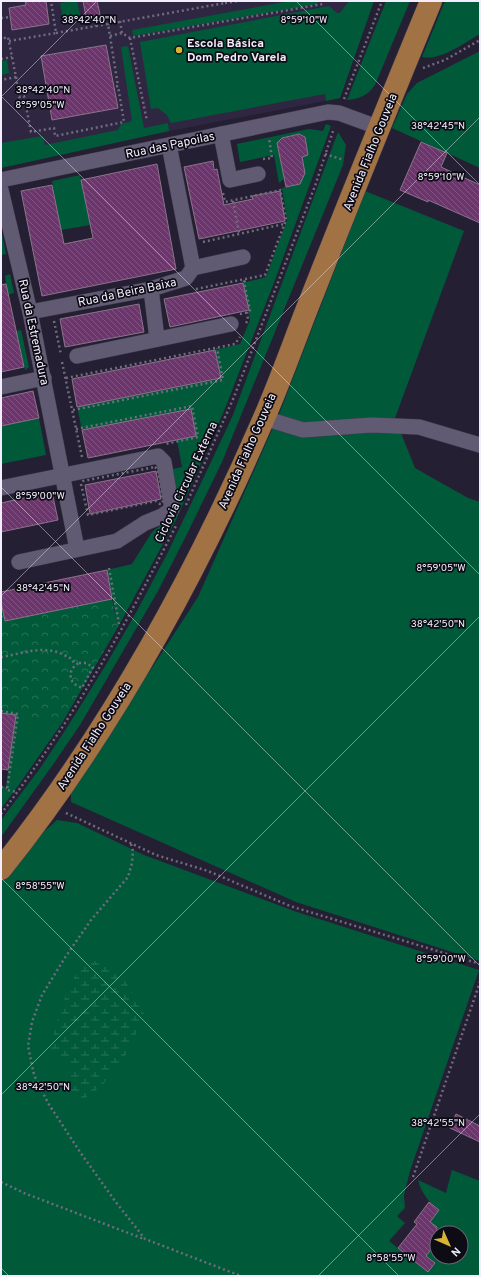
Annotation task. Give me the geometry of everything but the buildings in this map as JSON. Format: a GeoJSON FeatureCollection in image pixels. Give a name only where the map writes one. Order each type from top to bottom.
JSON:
{"type":"FeatureCollection","features":[{"type":"Feature","properties":{"kind":"main road","name":"Avenida Fialho Gouveia"},"geometry":{"type":"LineString","coordinates":[[1,869],[75,769],[122,694],[172,607],[219,514],[264,418],[374,126],[417,1]]}},
{"type":"Feature","properties":{"kind":"main road","name":"Avenida Fialho Gouveia"},"geometry":{"type":"LineString","coordinates":[[1,847],[46,788],[101,707],[151,620],[197,533],[251,414],[374,126],[402,71],[430,1]]}},
{"type":"Feature","properties":{"kind":"street","name":"Rua das Papoilas"},"geometry":{"type":"LineString","coordinates":[[1,180],[328,112],[339,113],[374,126]]}},
{"type":"Feature","properties":{"kind":"street"},"geometry":{"type":"LineString","coordinates":[[221,134],[230,180],[257,167]]}},
{"type":"Feature","properties":{"kind":"street"},"geometry":{"type":"LineString","coordinates":[[169,145],[193,268]]}},
{"type":"Feature","properties":{"kind":"street","name":"Rua da Estremadura"},"geometry":{"type":"LineString","coordinates":[[1,190],[44,378],[77,549]]}},
{"type":"Feature","properties":{"kind":"street","name":"Rua da Beira Baixa"},"geometry":{"type":"LineString","coordinates":[[30,312],[151,289],[186,278],[193,268],[243,257]]}},
{"type":"Feature","properties":{"kind":"street"},"geometry":{"type":"LineString","coordinates":[[151,289],[157,339]]}},
{"type":"Feature","properties":{"kind":"street"},"geometry":{"type":"LineString","coordinates":[[77,356],[157,339],[240,324]]}},
{"type":"Feature","properties":{"kind":"street"},"geometry":{"type":"LineString","coordinates":[[1,387],[44,378]]}},
{"type":"Feature","properties":{"kind":"street"},"geometry":{"type":"LineString","coordinates":[[264,418],[303,430],[371,425],[419,427],[480,445]]}},
{"type":"Feature","properties":{"kind":"street"},"geometry":{"type":"LineString","coordinates":[[1,488],[158,456],[164,462],[172,509],[162,516],[140,526],[117,541],[19,562]]}},
{"type":"Feature","properties":{"kind":"path"},"geometry":{"type":"LineString","coordinates":[[51,1],[56,33]]}},
{"type":"Feature","properties":{"kind":"path"},"geometry":{"type":"LineString","coordinates":[[9,41],[225,2],[239,1]]}},
{"type":"Feature","properties":{"kind":"path"},"geometry":{"type":"LineString","coordinates":[[110,36],[122,33],[130,38],[323,4],[322,1]]}},
{"type":"Feature","properties":{"kind":"path"},"geometry":{"type":"LineString","coordinates":[[344,99],[382,1]]}},
{"type":"Feature","properties":{"kind":"path"},"geometry":{"type":"LineString","coordinates":[[1,18],[10,17]]}},
{"type":"Feature","properties":{"kind":"path"},"geometry":{"type":"LineString","coordinates":[[95,21],[96,26]]}},
{"type":"Feature","properties":{"kind":"path"},"geometry":{"type":"LineString","coordinates":[[120,21],[122,33]]}},
{"type":"Feature","properties":{"kind":"path"},"geometry":{"type":"LineString","coordinates":[[1,37],[8,37],[19,97],[24,96],[31,132],[54,128],[55,136],[124,122],[108,24]]}},
{"type":"Feature","properties":{"kind":"path"},"geometry":{"type":"LineString","coordinates":[[130,38],[147,121]]}},
{"type":"Feature","properties":{"kind":"path"},"geometry":{"type":"LineString","coordinates":[[402,71],[411,72],[445,60],[480,40]]}},
{"type":"Feature","properties":{"kind":"path"},"geometry":{"type":"LineString","coordinates":[[1,59],[12,57]]}},
{"type":"Feature","properties":{"kind":"path"},"geometry":{"type":"LineString","coordinates":[[1,80],[16,77]]}},
{"type":"Feature","properties":{"kind":"path"},"geometry":{"type":"LineString","coordinates":[[114,87],[118,86]]}},
{"type":"Feature","properties":{"kind":"path","name":"Ciclovia Circular Externa"},"geometry":{"type":"LineString","coordinates":[[186,506],[234,397],[309,201],[333,130]]}},
{"type":"Feature","properties":{"kind":"path"},"geometry":{"type":"LineString","coordinates":[[257,167],[272,158],[268,137]]}},
{"type":"Feature","properties":{"kind":"path"},"geometry":{"type":"LineString","coordinates":[[325,154],[344,160]]}},
{"type":"Feature","properties":{"kind":"path"},"geometry":{"type":"LineString","coordinates":[[194,290],[265,275],[286,220],[280,189],[225,202],[222,188]]}},
{"type":"Feature","properties":{"kind":"path"},"geometry":{"type":"LineString","coordinates":[[233,200],[239,234]]}},
{"type":"Feature","properties":{"kind":"path"},"geometry":{"type":"LineString","coordinates":[[200,242],[284,224]]}},
{"type":"Feature","properties":{"kind":"path"},"geometry":{"type":"LineString","coordinates":[[66,378],[235,344],[237,342],[240,324],[247,312],[250,310],[244,282],[246,280]]}},
{"type":"Feature","properties":{"kind":"path"},"geometry":{"type":"LineString","coordinates":[[240,324],[248,320],[247,312]]}},
{"type":"Feature","properties":{"kind":"path"},"geometry":{"type":"LineString","coordinates":[[55,317],[54,320],[72,410],[83,460],[85,461]]}},
{"type":"Feature","properties":{"kind":"path"},"geometry":{"type":"LineString","coordinates":[[72,410],[223,380],[217,348]]}},
{"type":"Feature","properties":{"kind":"path"},"geometry":{"type":"LineString","coordinates":[[76,429],[192,406],[198,437],[162,444]]}},
{"type":"Feature","properties":{"kind":"path"},"geometry":{"type":"LineString","coordinates":[[155,467],[158,470],[163,501],[162,504],[156,502],[88,515],[81,484],[83,481],[155,467]]}},
{"type":"Feature","properties":{"kind":"path","name":"Ciclovia Circular Externa"},"geometry":{"type":"LineString","coordinates":[[1,814],[52,742],[97,672],[134,607],[179,520]]}},
{"type":"Feature","properties":{"kind":"path"},"geometry":{"type":"LineString","coordinates":[[108,568],[120,624]]}},
{"type":"Feature","properties":{"kind":"path"},"geometry":{"type":"LineString","coordinates":[[1,657],[34,650],[50,650],[59,652],[71,658],[75,665]]}},
{"type":"Feature","properties":{"kind":"path"},"geometry":{"type":"LineString","coordinates":[[79,663],[86,663],[93,667],[82,688],[74,684],[71,680],[71,672],[75,665],[79,663]]}},
{"type":"Feature","properties":{"kind":"path"},"geometry":{"type":"LineString","coordinates":[[1,711],[18,714],[7,788]]}},
{"type":"Feature","properties":{"kind":"path"},"geometry":{"type":"LineString","coordinates":[[1,787],[17,792]]}},
{"type":"Feature","properties":{"kind":"path"},"geometry":{"type":"LineString","coordinates":[[48,805],[156,855],[208,871],[290,906],[480,964]]}},
{"type":"Feature","properties":{"kind":"path"},"geometry":{"type":"LineString","coordinates":[[131,844],[133,851],[132,863],[128,877],[91,920],[66,956],[42,995],[32,1022],[28,1046],[34,1075],[48,1103],[80,1152],[115,1201],[145,1239]]}},
{"type":"Feature","properties":{"kind":"path"},"geometry":{"type":"LineString","coordinates":[[413,1177],[480,982]]}},
{"type":"Feature","properties":{"kind":"path"},"geometry":{"type":"LineString","coordinates":[[1,1182],[24,1193],[241,1276]]}},
{"type":"Feature","properties":{"kind":"shaded area","name":"Escola Básica Dom Pedro Varela"},"geometry":{"type":"Polygon","coordinates":[[[1,1],[374,1],[340,98],[149,135],[1,168],[1,1]]]}},
{"type":"Feature","properties":{"kind":"green space"},"geometry":{"type":"Polygon","coordinates":[[[77,1],[80,15],[63,19],[60,3],[77,1]]]}},
{"type":"Feature","properties":{"kind":"green space"},"geometry":{"type":"Polygon","coordinates":[[[290,1],[317,1],[318,4],[133,36],[132,30],[290,1]]]}},
{"type":"Feature","properties":{"kind":"green space"},"geometry":{"type":"Polygon","coordinates":[[[349,1],[374,1],[340,98],[326,101],[325,94],[171,123],[167,115],[158,108],[151,109],[140,42],[329,6],[337,13],[340,13],[349,1]]]}},
{"type":"Feature","properties":{"kind":"green space"},"geometry":{"type":"Polygon","coordinates":[[[386,1],[410,1],[375,85],[363,96],[347,100],[386,1]]]}},
{"type":"Feature","properties":{"kind":"green space"},"geometry":{"type":"Polygon","coordinates":[[[445,1],[480,1],[480,34],[444,54],[429,58],[422,57],[445,1]]]}},
{"type":"Feature","properties":{"kind":"green space"},"geometry":{"type":"Polygon","coordinates":[[[128,46],[144,128],[168,123],[169,131],[1,168],[1,143],[43,136],[45,145],[118,130],[121,124],[132,121],[121,47],[128,46]]]}},
{"type":"Feature","properties":{"kind":"green space"},"geometry":{"type":"Polygon","coordinates":[[[480,51],[480,168],[392,128],[407,94],[417,83],[480,51]]]}},
{"type":"Feature","properties":{"kind":"green space"},"geometry":{"type":"Polygon","coordinates":[[[7,60],[9,73],[1,75],[1,61],[7,60]]]}},
{"type":"Feature","properties":{"kind":"green space"},"geometry":{"type":"Polygon","coordinates":[[[326,124],[331,126],[275,280],[224,411],[176,520],[118,627],[107,570],[132,564],[152,532],[178,512],[171,471],[182,467],[177,440],[196,436],[191,409],[82,430],[77,407],[221,378],[215,350],[240,344],[250,320],[243,283],[266,277],[287,220],[282,188],[300,184],[302,157],[308,155],[305,137],[294,135],[283,138],[277,143],[284,179],[279,183],[274,155],[240,162],[237,144],[309,129],[323,131],[326,124]]]}},
{"type":"Feature","properties":{"kind":"green space"},"geometry":{"type":"Polygon","coordinates":[[[338,132],[346,145],[343,165],[222,462],[158,591],[80,725],[1,837],[1,820],[41,767],[68,726],[137,611],[168,552],[233,415],[338,132]]]}},
{"type":"Feature","properties":{"kind":"green space"},"geometry":{"type":"Polygon","coordinates":[[[80,175],[90,225],[61,230],[52,181],[80,175]]]}},
{"type":"Feature","properties":{"kind":"green space"},"geometry":{"type":"Polygon","coordinates":[[[365,191],[464,231],[395,418],[415,468],[468,498],[480,502],[480,961],[296,902],[71,802],[71,793],[198,597],[280,412],[365,191]]]}},
{"type":"Feature","properties":{"kind":"green space"},"geometry":{"type":"Polygon","coordinates":[[[1,229],[6,254],[1,255],[1,229]]]}},
{"type":"Feature","properties":{"kind":"green space"},"geometry":{"type":"Polygon","coordinates":[[[10,274],[14,293],[1,296],[1,284],[6,283],[5,276],[10,274]]]}},
{"type":"Feature","properties":{"kind":"green space"},"geometry":{"type":"Polygon","coordinates":[[[21,330],[29,367],[25,370],[18,337],[1,340],[1,334],[21,330]]]}},
{"type":"Feature","properties":{"kind":"green space"},"geometry":{"type":"Polygon","coordinates":[[[39,418],[46,455],[1,464],[1,426],[39,418]]]}},
{"type":"Feature","properties":{"kind":"green space"},"geometry":{"type":"Polygon","coordinates":[[[112,599],[118,627],[62,723],[1,713],[1,602],[5,621],[112,599]]]}},
{"type":"Feature","properties":{"kind":"green space"},"geometry":{"type":"Polygon","coordinates":[[[16,715],[62,723],[1,809],[1,786],[6,787],[16,715]]]}},
{"type":"Feature","properties":{"kind":"green space"},"geometry":{"type":"Polygon","coordinates":[[[57,820],[77,823],[144,855],[294,911],[479,970],[410,1171],[404,1195],[405,1208],[397,1216],[405,1223],[389,1241],[428,1272],[433,1265],[469,1265],[469,1225],[434,1225],[430,1222],[439,1210],[426,1197],[418,1180],[446,1193],[452,1170],[480,1181],[480,1276],[1,1276],[1,882],[39,836],[57,820]]]}},
{"type":"Feature","properties":{"kind":"green space"},"geometry":{"type":"Polygon","coordinates":[[[97,961],[113,966],[126,982],[145,1015],[128,1052],[101,1087],[82,1100],[70,1094],[68,1063],[50,1051],[62,1006],[76,973],[82,963],[97,961]]]}},
{"type":"Feature","properties":{"kind":"place","name":"Escola Básica Dom Pedro Varela"},"geometry":{"type":"Point","coordinates":[179,50]}}]}
